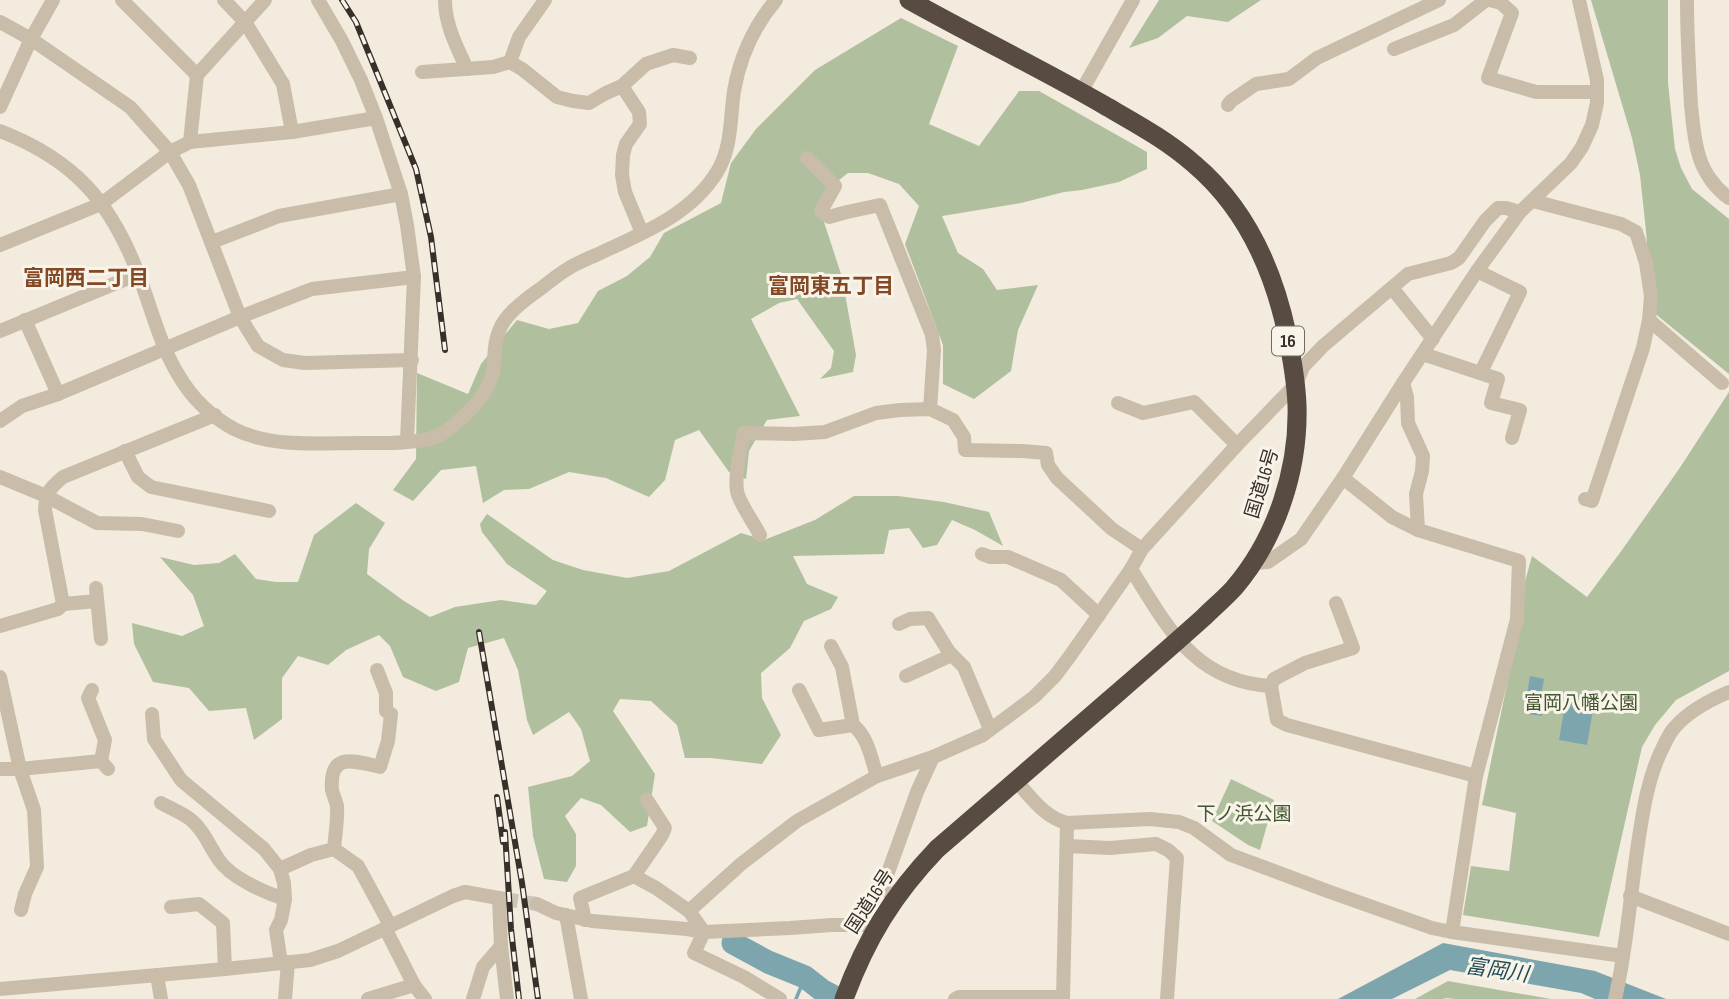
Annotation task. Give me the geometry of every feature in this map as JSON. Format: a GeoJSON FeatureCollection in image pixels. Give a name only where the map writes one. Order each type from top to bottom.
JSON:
{"type":"FeatureCollection","features":[{"type":"Feature","properties":{"kind":"highway","name":"国道16号"},"geometry":{"type":"LineString","coordinates":[[844,999],[855,967],[875,929],[894,900],[937,849],[1178,641],[1233,590],[1254,563],[1276,517],[1291,474],[1296,444],[1296,384],[1283,315],[1272,276],[1254,239],[1233,205],[1214,182],[1171,145],[935,6],[909,0]]}},
{"type":"Feature","properties":{"kind":"street"},"geometry":{"type":"LineString","coordinates":[[0,107],[31,39],[53,0]]}},
{"type":"Feature","properties":{"kind":"street"},"geometry":{"type":"LineString","coordinates":[[122,0],[197,75]]}},
{"type":"Feature","properties":{"kind":"street"},"geometry":{"type":"LineString","coordinates":[[224,0],[245,22],[283,84],[292,132]]}},
{"type":"Feature","properties":{"kind":"street"},"geometry":{"type":"LineString","coordinates":[[190,142],[197,75],[265,0]]}},
{"type":"Feature","properties":{"kind":"street"},"geometry":{"type":"LineString","coordinates":[[318,0],[361,80],[401,194],[412,250],[414,277],[407,441]]}},
{"type":"Feature","properties":{"kind":"street"},"geometry":{"type":"LineString","coordinates":[[445,0],[449,28],[467,69]]}},
{"type":"Feature","properties":{"kind":"street"},"geometry":{"type":"LineString","coordinates":[[510,62],[519,37],[545,0]]}},
{"type":"Feature","properties":{"kind":"street"},"geometry":{"type":"LineString","coordinates":[[0,131],[53,157],[72,171],[101,204],[118,230],[138,274],[164,349],[188,391],[234,429],[264,439],[288,443],[429,439],[445,433],[466,414],[488,386],[499,328],[507,317],[537,290],[570,267],[677,214],[718,172],[728,141],[734,89],[744,55],[761,18],[776,0]]}},
{"type":"Feature","properties":{"kind":"street"},"geometry":{"type":"LineString","coordinates":[[1081,92],[1133,0]]}},
{"type":"Feature","properties":{"kind":"street"},"geometry":{"type":"LineString","coordinates":[[1228,106],[1255,84],[1289,79],[1317,58],[1439,0]]}},
{"type":"Feature","properties":{"kind":"street"},"geometry":{"type":"LineString","coordinates":[[1394,49],[1454,25],[1488,0],[1501,3],[1512,13],[1488,78],[1536,92],[1597,92]]}},
{"type":"Feature","properties":{"kind":"street"},"geometry":{"type":"LineString","coordinates":[[1254,563],[1268,562],[1301,539],[1477,271],[1520,212],[1571,163],[1582,147],[1592,125],[1597,103],[1597,80],[1578,0]]}},
{"type":"Feature","properties":{"kind":"street"},"geometry":{"type":"LineString","coordinates":[[1687,0],[1688,63],[1694,133],[1705,169],[1716,186],[1729,198]]}},
{"type":"Feature","properties":{"kind":"street"},"geometry":{"type":"LineString","coordinates":[[0,22],[31,39],[130,107],[170,152],[189,185],[240,317],[258,346],[283,360],[305,363],[412,360]]}},
{"type":"Feature","properties":{"kind":"street"},"geometry":{"type":"LineString","coordinates":[[422,72],[492,67],[510,62],[557,97],[589,103],[622,86],[654,60],[673,55],[690,58]]}},
{"type":"Feature","properties":{"kind":"street"},"geometry":{"type":"LineString","coordinates":[[622,86],[639,112],[640,124],[626,144],[623,155],[622,175],[625,192],[642,233]]}},
{"type":"Feature","properties":{"kind":"street"},"geometry":{"type":"LineString","coordinates":[[0,245],[101,204],[170,152],[190,142],[292,132],[376,118]]}},
{"type":"Feature","properties":{"kind":"street"},"geometry":{"type":"LineString","coordinates":[[807,158],[835,186],[821,211],[829,218],[880,205],[932,335],[934,350],[930,409]]}},
{"type":"Feature","properties":{"kind":"street"},"geometry":{"type":"LineString","coordinates":[[212,242],[279,216],[401,194]]}},
{"type":"Feature","properties":{"kind":"street"},"geometry":{"type":"LineString","coordinates":[[1533,201],[1621,224],[1636,232],[1646,263],[1651,296],[1643,348],[1592,501],[1585,499]]}},
{"type":"Feature","properties":{"kind":"street"},"geometry":{"type":"LineString","coordinates":[[689,911],[741,864],[797,821],[877,776],[933,757],[983,735],[1034,697],[1055,677],[1131,569],[1142,549],[1296,384],[1303,367],[1323,346],[1408,274],[1451,263],[1459,258],[1485,221],[1498,208],[1520,212]]}},
{"type":"Feature","properties":{"kind":"street"},"geometry":{"type":"LineString","coordinates":[[1477,271],[1520,292],[1480,372]]}},
{"type":"Feature","properties":{"kind":"street"},"geometry":{"type":"LineString","coordinates":[[0,331],[138,274]]}},
{"type":"Feature","properties":{"kind":"street"},"geometry":{"type":"LineString","coordinates":[[0,421],[22,406],[58,394],[312,289],[414,277]]}},
{"type":"Feature","properties":{"kind":"street"},"geometry":{"type":"LineString","coordinates":[[1392,288],[1433,339]]}},
{"type":"Feature","properties":{"kind":"street"},"geometry":{"type":"LineString","coordinates":[[26,320],[58,394]]}},
{"type":"Feature","properties":{"kind":"street"},"geometry":{"type":"LineString","coordinates":[[1649,320],[1722,383]]}},
{"type":"Feature","properties":{"kind":"street"},"geometry":{"type":"LineString","coordinates":[[1423,354],[1498,379],[1491,403],[1520,410],[1512,438]]}},
{"type":"Feature","properties":{"kind":"street"},"geometry":{"type":"LineString","coordinates":[[1403,383],[1407,397],[1408,423],[1423,456],[1416,494],[1418,530]]}},
{"type":"Feature","properties":{"kind":"street"},"geometry":{"type":"LineString","coordinates":[[1118,403],[1143,413],[1194,402],[1237,445]]}},
{"type":"Feature","properties":{"kind":"street"},"geometry":{"type":"LineString","coordinates":[[760,535],[737,494],[735,479],[744,433],[825,432],[876,413],[930,409],[953,421],[964,438],[965,450],[1046,453],[1048,465],[1057,478],[1112,530],[1142,549]]}},
{"type":"Feature","properties":{"kind":"street"},"geometry":{"type":"LineString","coordinates":[[63,604],[45,510],[46,496],[52,486],[63,477],[215,415]]}},
{"type":"Feature","properties":{"kind":"street"},"geometry":{"type":"LineString","coordinates":[[125,451],[138,477],[151,487],[269,511]]}},
{"type":"Feature","properties":{"kind":"street"},"geometry":{"type":"LineString","coordinates":[[0,477],[46,496],[97,523],[142,524],[178,531]]}},
{"type":"Feature","properties":{"kind":"street"},"geometry":{"type":"LineString","coordinates":[[1343,478],[1392,517],[1418,530],[1519,561],[1517,619],[1476,776],[1452,932]]}},
{"type":"Feature","properties":{"kind":"street"},"geometry":{"type":"LineString","coordinates":[[982,554],[1008,557],[1061,580],[1099,615]]}},
{"type":"Feature","properties":{"kind":"street"},"geometry":{"type":"LineString","coordinates":[[1131,569],[1171,632],[1194,656],[1212,669],[1247,684],[1271,686]]}},
{"type":"Feature","properties":{"kind":"street"},"geometry":{"type":"LineString","coordinates":[[0,626],[96,595],[101,639]]}},
{"type":"Feature","properties":{"kind":"street"},"geometry":{"type":"LineString","coordinates":[[1336,603],[1353,648],[1305,663],[1274,679],[1271,686],[1277,720],[1287,725],[1476,776]]}},
{"type":"Feature","properties":{"kind":"street"},"geometry":{"type":"LineString","coordinates":[[899,624],[911,619],[928,618],[952,655],[964,667],[990,730]]}},
{"type":"Feature","properties":{"kind":"street"},"geometry":{"type":"LineString","coordinates":[[831,646],[842,667],[853,724],[861,731],[877,776]]}},
{"type":"Feature","properties":{"kind":"street"},"geometry":{"type":"LineString","coordinates":[[906,676],[952,655]]}},
{"type":"Feature","properties":{"kind":"street"},"geometry":{"type":"LineString","coordinates":[[334,849],[337,806],[332,791],[333,772],[337,764],[346,760],[380,767],[388,741],[391,714],[386,711],[386,694],[377,670]]}},
{"type":"Feature","properties":{"kind":"street"},"geometry":{"type":"LineString","coordinates":[[0,677],[20,769],[34,810],[37,867],[21,910]]}},
{"type":"Feature","properties":{"kind":"street"},"geometry":{"type":"LineString","coordinates":[[0,769],[105,765],[106,740],[88,698],[92,690]]}},
{"type":"Feature","properties":{"kind":"street"},"geometry":{"type":"LineString","coordinates":[[799,690],[819,730],[853,724]]}},
{"type":"Feature","properties":{"kind":"street"},"geometry":{"type":"LineString","coordinates":[[1617,992],[1650,778],[1673,728],[1689,714],[1729,692]]}},
{"type":"Feature","properties":{"kind":"street"},"geometry":{"type":"LineString","coordinates":[[152,714],[154,738],[181,780],[264,849],[280,869],[285,899],[276,930],[284,962],[285,999]]}},
{"type":"Feature","properties":{"kind":"street"},"geometry":{"type":"LineString","coordinates":[[894,900],[888,890],[886,878],[917,792],[933,757]]}},
{"type":"Feature","properties":{"kind":"street"},"geometry":{"type":"LineString","coordinates":[[1016,781],[1056,820],[1067,823],[1150,818],[1180,822],[1194,828],[1231,855],[1439,930],[1623,956]]}},
{"type":"Feature","properties":{"kind":"street"},"geometry":{"type":"LineString","coordinates":[[585,920],[580,898],[634,876],[662,835],[665,828],[647,800]]}},
{"type":"Feature","properties":{"kind":"street"},"geometry":{"type":"LineString","coordinates":[[161,803],[191,819],[220,862],[244,881],[265,893],[285,899]]}},
{"type":"Feature","properties":{"kind":"street"},"geometry":{"type":"LineString","coordinates":[[955,999],[1063,998],[1067,823]]}},
{"type":"Feature","properties":{"kind":"street"},"geometry":{"type":"LineString","coordinates":[[1067,846],[1110,848],[1156,844],[1177,858],[1167,999]]}},
{"type":"Feature","properties":{"kind":"street"},"geometry":{"type":"LineString","coordinates":[[280,869],[311,855],[334,849],[358,866],[414,985],[425,999]]}},
{"type":"Feature","properties":{"kind":"street"},"geometry":{"type":"LineString","coordinates":[[634,876],[689,911],[704,932]]}},
{"type":"Feature","properties":{"kind":"street"},"geometry":{"type":"LineString","coordinates":[[0,989],[46,992],[158,975],[310,960],[338,951],[465,892],[502,899],[501,946],[507,999]]}},
{"type":"Feature","properties":{"kind":"street"},"geometry":{"type":"LineString","coordinates":[[1630,896],[1729,934]]}},
{"type":"Feature","properties":{"kind":"street"},"geometry":{"type":"LineString","coordinates":[[171,906],[199,904],[223,923],[225,969]]}},
{"type":"Feature","properties":{"kind":"street"},"geometry":{"type":"LineString","coordinates":[[537,904],[556,913],[585,920],[704,932],[832,925],[864,925],[875,929]]}},
{"type":"Feature","properties":{"kind":"street"},"geometry":{"type":"LineString","coordinates":[[566,915],[582,999]]}},
{"type":"Feature","properties":{"kind":"street"},"geometry":{"type":"LineString","coordinates":[[704,932],[694,953],[744,977],[780,999]]}},
{"type":"Feature","properties":{"kind":"street"},"geometry":{"type":"LineString","coordinates":[[473,999],[483,967],[501,946]]}},
{"type":"Feature","properties":{"kind":"street"},"geometry":{"type":"LineString","coordinates":[[158,975],[161,999]]}},
{"type":"Feature","properties":{"kind":"street"},"geometry":{"type":"LineString","coordinates":[[368,999],[414,985]]}},
{"type":"Feature","properties":{"kind":"green space"},"geometry":{"type":"Polygon","coordinates":[[[1159,0],[1261,0],[1228,22],[1187,16],[1158,38],[1129,48],[1159,0]]]}},
{"type":"Feature","properties":{"kind":"green space"},"geometry":{"type":"Polygon","coordinates":[[[1591,0],[1668,0],[1668,83],[1675,149],[1692,189],[1729,219],[1729,374],[1647,307],[1649,270],[1640,175],[1632,138],[1591,0]]]}},
{"type":"Feature","properties":{"kind":"green space"},"geometry":{"type":"Polygon","coordinates":[[[901,18],[958,46],[929,124],[979,146],[1019,91],[1039,91],[1147,152],[1147,169],[1119,182],[1021,203],[942,216],[958,253],[983,269],[997,290],[1038,285],[1018,330],[1011,371],[974,399],[943,384],[943,345],[905,244],[919,206],[899,184],[868,173],[848,173],[824,192],[824,222],[842,277],[856,355],[853,372],[820,379],[831,368],[834,351],[797,299],[779,303],[751,319],[800,416],[767,420],[749,451],[746,479],[729,472],[699,430],[675,440],[665,480],[649,497],[606,478],[569,472],[529,489],[504,490],[483,503],[476,466],[441,470],[413,501],[393,490],[416,459],[417,373],[468,394],[481,364],[517,320],[549,329],[578,323],[598,291],[627,276],[650,257],[664,233],[721,203],[731,163],[756,129],[815,70],[901,18]]]}},
{"type":"Feature","properties":{"kind":"green space","name":"富岡八幡公園"},"geometry":{"type":"Polygon","coordinates":[[[1729,392],[1729,671],[1676,700],[1655,725],[1642,747],[1599,937],[1463,915],[1471,866],[1509,871],[1516,813],[1482,805],[1522,612],[1523,589],[1532,556],[1587,597],[1679,469],[1729,392]]]}},
{"type":"Feature","properties":{"kind":"green space"},"geometry":{"type":"Polygon","coordinates":[[[854,496],[898,496],[989,512],[1003,546],[952,520],[937,545],[923,548],[909,528],[889,530],[884,554],[793,556],[807,584],[838,597],[831,609],[804,621],[790,648],[761,673],[762,698],[781,735],[762,764],[685,758],[677,725],[651,701],[620,699],[613,711],[655,774],[647,826],[630,832],[601,805],[581,798],[565,816],[576,834],[576,866],[567,882],[544,879],[533,836],[528,787],[572,776],[590,761],[581,729],[569,712],[533,735],[527,720],[518,670],[504,638],[468,648],[459,682],[436,691],[403,677],[390,646],[379,635],[346,650],[328,665],[298,656],[282,678],[282,719],[254,740],[246,708],[209,711],[189,688],[153,682],[134,644],[132,623],[182,636],[204,626],[193,595],[160,557],[194,565],[219,563],[235,554],[256,579],[298,582],[314,535],[356,503],[385,523],[369,549],[367,574],[430,617],[455,607],[501,600],[536,605],[547,591],[507,564],[482,532],[480,524],[487,514],[553,560],[583,570],[627,578],[669,571],[741,533],[764,540],[815,520],[854,496]]]}},
{"type":"Feature","properties":{"kind":"green space","name":"下ノ浜公園"},"geometry":{"type":"Polygon","coordinates":[[[1231,779],[1274,800],[1260,850],[1212,821],[1231,779]]]}},
{"type":"Feature","properties":{"kind":"green space"},"geometry":{"type":"Polygon","coordinates":[[[1448,981],[1551,999],[1415,999],[1448,981]]]}},
{"type":"Feature","properties":{"kind":"water"},"geometry":{"type":"Polygon","coordinates":[[[1530,676],[1544,679],[1542,716],[1528,714],[1530,676]]]}},
{"type":"Feature","properties":{"kind":"water"},"geometry":{"type":"Polygon","coordinates":[[[1567,693],[1595,698],[1587,745],[1559,740],[1567,693]]]}},
{"type":"Feature","properties":{"kind":"water"},"geometry":{"type":"Polygon","coordinates":[[[1443,943],[1595,971],[1666,999],[1595,999],[1581,993],[1450,970],[1392,999],[1338,999],[1443,943]]]}},
{"type":"Feature","properties":{"kind":"waterway","name":"富岡川"},"geometry":{"type":"LineString","coordinates":[[733,943],[768,962],[805,977],[838,999]]}},
{"type":"Feature","properties":{"kind":"waterway"},"geometry":{"type":"LineString","coordinates":[[796,999],[805,977]]}},
{"type":"Feature","properties":{"kind":"tunnel"},"geometry":{"type":"LineString","coordinates":[[504,899],[537,904]]}},
{"type":"Feature","properties":{"kind":"railway"},"geometry":{"type":"LineString","coordinates":[[342,0],[356,22],[416,169],[431,237],[445,350]]}},
{"type":"Feature","properties":{"kind":"railway"},"geometry":{"type":"LineString","coordinates":[[479,632],[522,883],[538,999]]}},
{"type":"Feature","properties":{"kind":"railway"},"geometry":{"type":"LineString","coordinates":[[497,797],[503,842]]}},
{"type":"Feature","properties":{"kind":"railway"},"geometry":{"type":"LineString","coordinates":[[505,832],[511,929],[519,999]]}},
{"type":"Feature","properties":{"kind":"district","name":"富岡西二丁目"},"geometry":{"type":"Point","coordinates":[86,278]}},
{"type":"Feature","properties":{"kind":"district","name":"富岡東五丁目"},"geometry":{"type":"Point","coordinates":[831,286]}}]}
